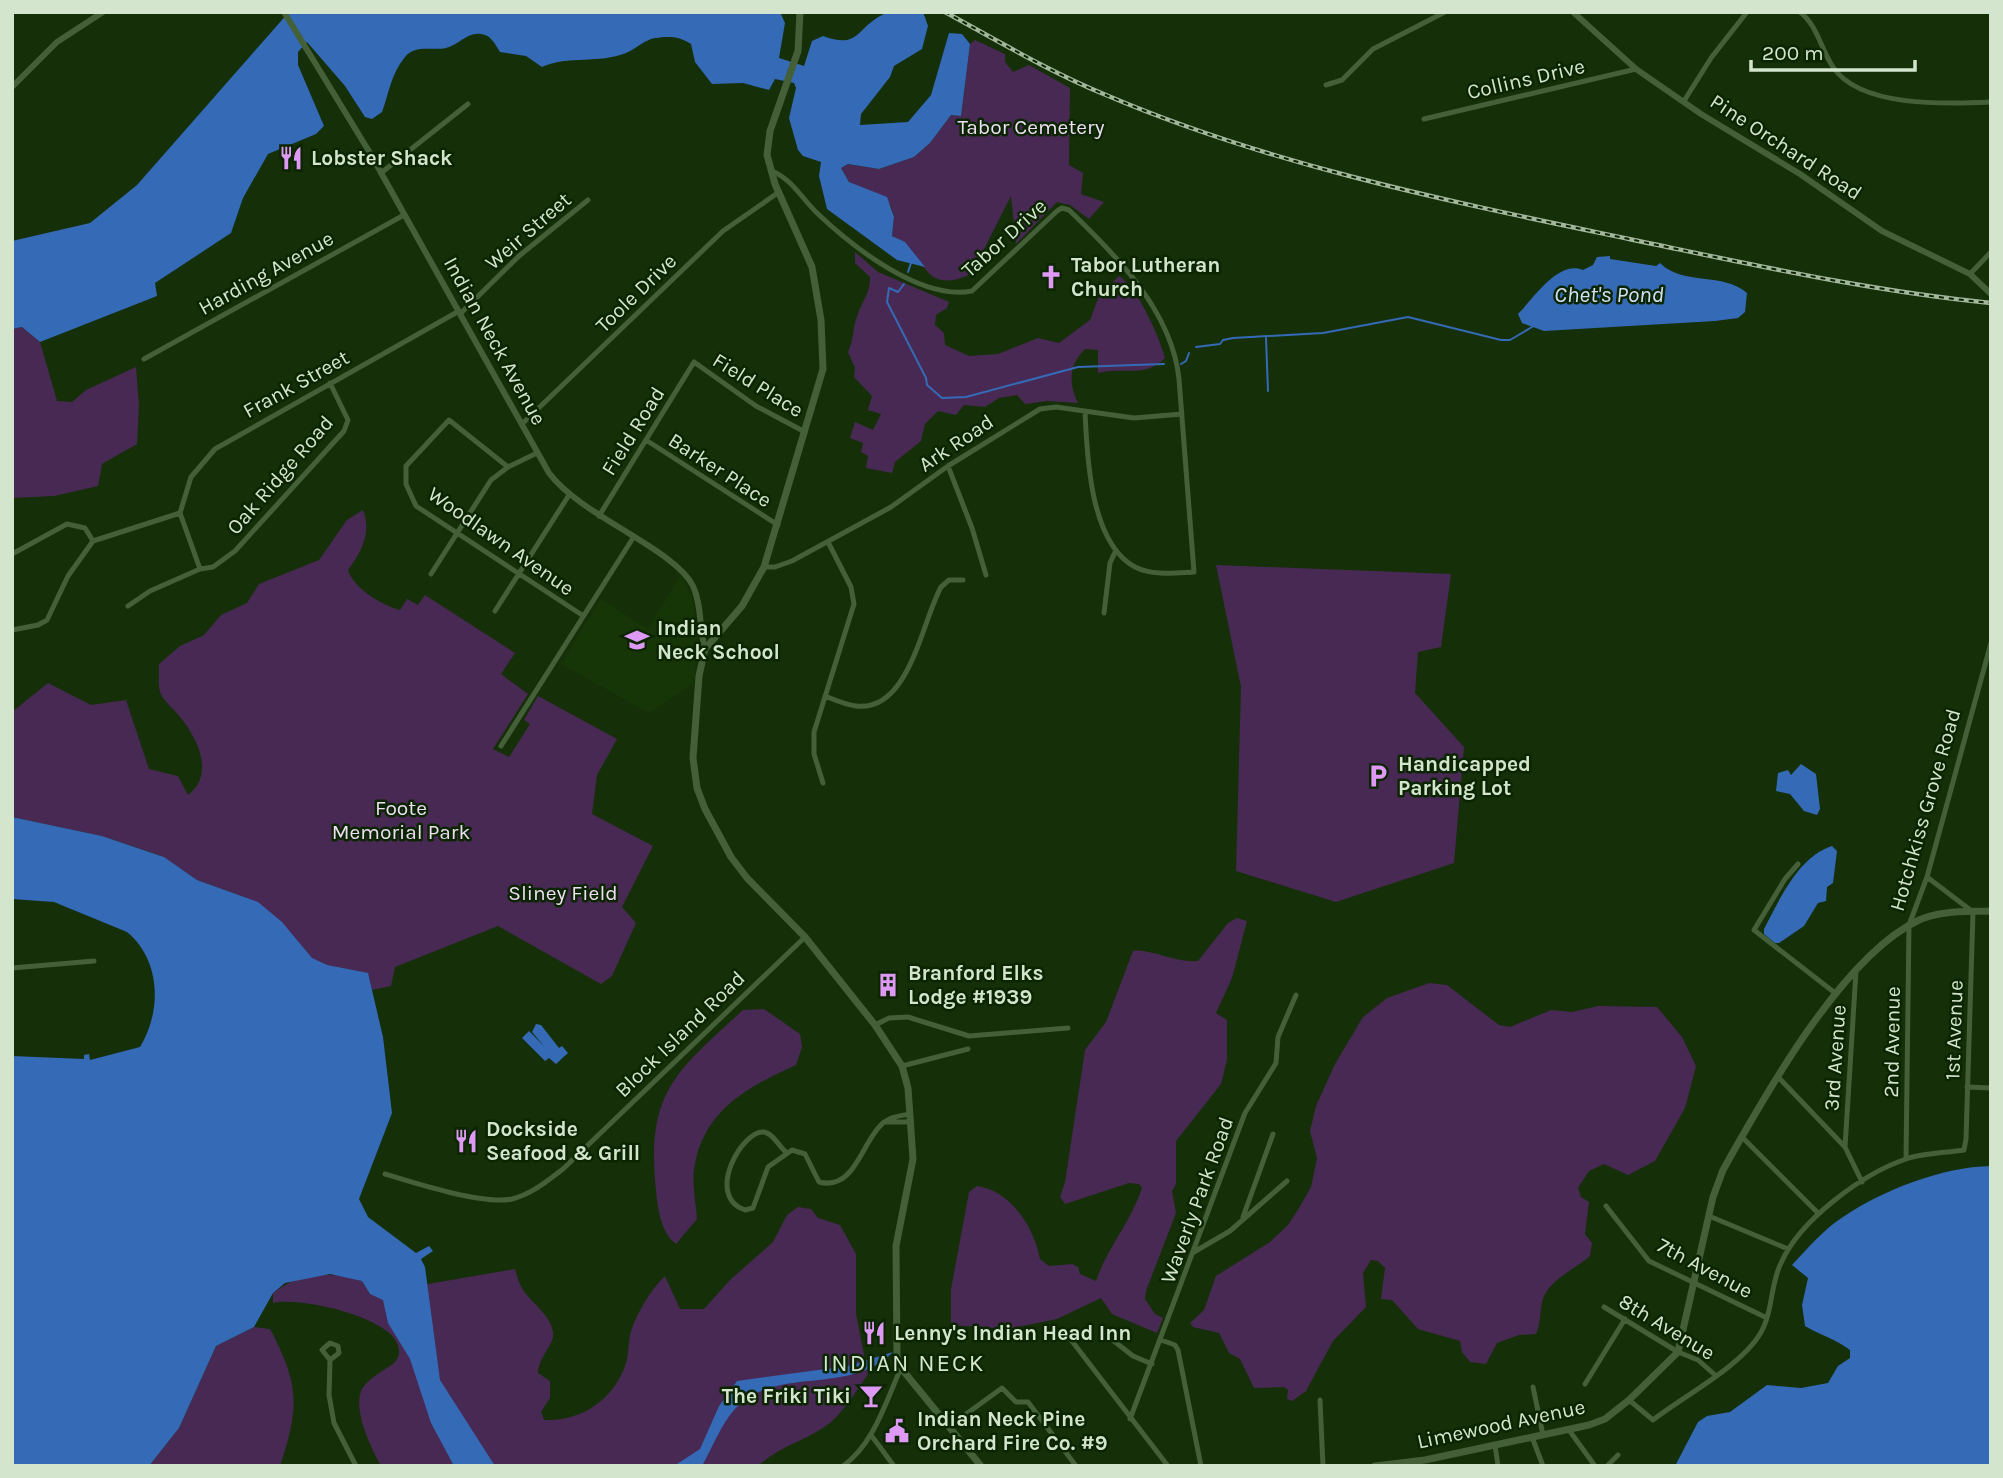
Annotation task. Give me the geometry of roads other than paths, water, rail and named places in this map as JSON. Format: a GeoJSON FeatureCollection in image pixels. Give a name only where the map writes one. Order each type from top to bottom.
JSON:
{"type":"FeatureCollection","features":[{"type":"Feature","properties":{"kind":"main road"},"geometry":{"type":"LineString","coordinates":[[800,12],[800,34],[794,60],[768,139],[771,171],[808,256],[822,327],[823,369],[764,567],[742,606],[705,649],[699,676],[693,758],[697,788],[715,831],[731,857],[747,878],[804,937],[875,1025],[902,1066],[911,1118],[912,1174],[896,1246],[897,1352],[901,1368],[951,1425],[981,1466]]}},
{"type":"Feature","properties":{"kind":"main road"},"geometry":{"type":"LineString","coordinates":[[1909,925],[1931,916],[1991,911]]}},
{"type":"Feature","properties":{"kind":"main road","name":"Hotchkiss Grove Road"},"geometry":{"type":"LineString","coordinates":[[1678,1352],[1709,1216],[1723,1170],[1835,993],[1909,925]]}},
{"type":"Feature","properties":{"kind":"main road"},"geometry":{"type":"LineString","coordinates":[[1629,1400],[1678,1352]]}},
{"type":"Feature","properties":{"kind":"main road","name":"Limewood Avenue"},"geometry":{"type":"LineString","coordinates":[[1375,1466],[1425,1460],[1569,1430],[1605,1419],[1629,1400]]}},
{"type":"Feature","properties":{"kind":"street"},"geometry":{"type":"LineString","coordinates":[[12,87],[57,42],[103,12]]}},
{"type":"Feature","properties":{"kind":"street","name":"Indian Neck Avenue"},"geometry":{"type":"LineString","coordinates":[[284,12],[381,173],[555,481],[569,495],[687,576],[698,601],[705,649]]}},
{"type":"Feature","properties":{"kind":"street"},"geometry":{"type":"LineString","coordinates":[[1326,85],[1342,80],[1373,49],[1446,12]]}},
{"type":"Feature","properties":{"kind":"street","name":"Pine Orchard Road"},"geometry":{"type":"LineString","coordinates":[[1573,12],[1636,69],[1882,231],[1970,274],[1989,292]]}},
{"type":"Feature","properties":{"kind":"street"},"geometry":{"type":"LineString","coordinates":[[1684,101],[1711,58],[1748,12]]}},
{"type":"Feature","properties":{"kind":"street"},"geometry":{"type":"LineString","coordinates":[[1800,12],[1816,33],[1833,68],[1846,81],[1871,93],[1943,103],[1991,102]]}},
{"type":"Feature","properties":{"kind":"street","name":"Collins Drive"},"geometry":{"type":"LineString","coordinates":[[1424,119],[1636,69]]}},
{"type":"Feature","properties":{"kind":"street"},"geometry":{"type":"LineString","coordinates":[[381,173],[468,104]]}},
{"type":"Feature","properties":{"kind":"street","name":"Tabor Drive"},"geometry":{"type":"LineString","coordinates":[[771,171],[789,181],[817,214],[884,267],[956,294],[972,291],[1062,208],[1069,210],[1104,245],[1147,297],[1173,352],[1178,371],[1194,572],[1152,572],[1135,567],[1115,552]]}},
{"type":"Feature","properties":{"kind":"street","name":"Toole Drive"},"geometry":{"type":"LineString","coordinates":[[522,424],[723,231],[745,213],[779,192]]}},
{"type":"Feature","properties":{"kind":"street","name":"Weir Street"},"geometry":{"type":"LineString","coordinates":[[459,313],[519,256],[588,200]]}},
{"type":"Feature","properties":{"kind":"street","name":"Harding Avenue"},"geometry":{"type":"LineString","coordinates":[[144,359],[404,215]]}},
{"type":"Feature","properties":{"kind":"street"},"geometry":{"type":"LineString","coordinates":[[1970,274],[1991,252]]}},
{"type":"Feature","properties":{"kind":"street","name":"Frank Street"},"geometry":{"type":"LineString","coordinates":[[180,513],[191,477],[215,449],[459,313]]}},
{"type":"Feature","properties":{"kind":"street","name":"Field Place"},"geometry":{"type":"LineString","coordinates":[[694,362],[756,406],[806,432]]}},
{"type":"Feature","properties":{"kind":"street","name":"Field Road"},"geometry":{"type":"LineString","coordinates":[[599,516],[694,362]]}},
{"type":"Feature","properties":{"kind":"street","name":"Oak Ridge Road"},"geometry":{"type":"LineString","coordinates":[[128,606],[150,591],[200,569],[213,567],[235,551],[344,431],[348,420],[330,383]]}},
{"type":"Feature","properties":{"kind":"street","name":"Ark Road"},"geometry":{"type":"LineString","coordinates":[[764,567],[782,565],[891,506],[947,466],[1036,411],[1056,407],[1134,418],[1182,414]]}},
{"type":"Feature","properties":{"kind":"street"},"geometry":{"type":"LineString","coordinates":[[1085,412],[1090,486],[1115,552],[1108,574],[1104,613]]}},
{"type":"Feature","properties":{"kind":"street","name":"Woodlawn Avenue"},"geometry":{"type":"LineString","coordinates":[[508,467],[449,421],[406,466],[406,484],[416,506],[519,571],[582,615]]}},
{"type":"Feature","properties":{"kind":"street","name":"Barker Place"},"geometry":{"type":"LineString","coordinates":[[646,440],[778,525]]}},
{"type":"Feature","properties":{"kind":"street"},"geometry":{"type":"LineString","coordinates":[[431,574],[491,480],[508,467],[537,453]]}},
{"type":"Feature","properties":{"kind":"street"},"geometry":{"type":"LineString","coordinates":[[947,466],[972,528],[986,575]]}},
{"type":"Feature","properties":{"kind":"street"},"geometry":{"type":"LineString","coordinates":[[495,611],[569,495]]}},
{"type":"Feature","properties":{"kind":"street"},"geometry":{"type":"LineString","coordinates":[[12,630],[38,625],[47,620],[68,576],[93,541],[180,513],[200,569]]}},
{"type":"Feature","properties":{"kind":"street"},"geometry":{"type":"LineString","coordinates":[[12,554],[67,524],[85,528],[93,541]]}},
{"type":"Feature","properties":{"kind":"street"},"geometry":{"type":"LineString","coordinates":[[501,746],[633,538]]}},
{"type":"Feature","properties":{"kind":"street"},"geometry":{"type":"LineString","coordinates":[[824,783],[813,744],[854,604],[851,587],[828,542]]}},
{"type":"Feature","properties":{"kind":"street"},"geometry":{"type":"LineString","coordinates":[[825,696],[857,706],[872,705],[890,697],[904,676],[941,587],[949,580],[963,580]]}},
{"type":"Feature","properties":{"kind":"street","name":"Hotchkiss Grove Road"},"geometry":{"type":"LineString","coordinates":[[1909,925],[1927,877],[1991,643]]}},
{"type":"Feature","properties":{"kind":"street"},"geometry":{"type":"LineString","coordinates":[[1798,864],[1785,879],[1754,930],[1835,993]]}},
{"type":"Feature","properties":{"kind":"street"},"geometry":{"type":"LineString","coordinates":[[1927,877],[1973,912]]}},
{"type":"Feature","properties":{"kind":"street","name":"1st Avenue"},"geometry":{"type":"LineString","coordinates":[[1906,1159],[1964,1150],[1973,912]]}},
{"type":"Feature","properties":{"kind":"street","name":"2nd Avenue"},"geometry":{"type":"LineString","coordinates":[[1906,1159],[1909,925]]}},
{"type":"Feature","properties":{"kind":"street","name":"Block Island Road"},"geometry":{"type":"LineString","coordinates":[[385,1174],[451,1192],[496,1199],[509,1199],[540,1187],[563,1169],[804,937]]}},
{"type":"Feature","properties":{"kind":"street"},"geometry":{"type":"LineString","coordinates":[[12,968],[94,961]]}},
{"type":"Feature","properties":{"kind":"street","name":"3rd Avenue"},"geometry":{"type":"LineString","coordinates":[[1845,1147],[1856,971]]}},
{"type":"Feature","properties":{"kind":"street","name":"Waverly Park Road"},"geometry":{"type":"LineString","coordinates":[[1130,1419],[1243,1118],[1255,1093],[1276,1063],[1278,1037],[1296,995]]}},
{"type":"Feature","properties":{"kind":"street"},"geometry":{"type":"LineString","coordinates":[[875,1025],[889,1018],[908,1017],[969,1036],[1068,1028]]}},
{"type":"Feature","properties":{"kind":"street"},"geometry":{"type":"LineString","coordinates":[[902,1066],[968,1049]]}},
{"type":"Feature","properties":{"kind":"street"},"geometry":{"type":"LineString","coordinates":[[1779,1078],[1845,1147],[1863,1182]]}},
{"type":"Feature","properties":{"kind":"street"},"geometry":{"type":"LineString","coordinates":[[1967,1087],[1991,1088]]}},
{"type":"Feature","properties":{"kind":"street"},"geometry":{"type":"LineString","coordinates":[[787,1153],[769,1134],[753,1134],[729,1168],[727,1189],[732,1201],[745,1210],[753,1208],[768,1167],[792,1150],[805,1154],[819,1182],[828,1184],[839,1181],[852,1170],[874,1133],[884,1122],[911,1118]]}},
{"type":"Feature","properties":{"kind":"street"},"geometry":{"type":"LineString","coordinates":[[1241,1220],[1273,1134]]}},
{"type":"Feature","properties":{"kind":"street"},"geometry":{"type":"LineString","coordinates":[[1742,1137],[1818,1213]]}},
{"type":"Feature","properties":{"kind":"street"},"geometry":{"type":"LineString","coordinates":[[1629,1400],[1653,1420],[1744,1354],[1761,1334],[1767,1318],[1772,1285],[1788,1249],[1818,1213],[1863,1182],[1906,1159]]}},
{"type":"Feature","properties":{"kind":"street"},"geometry":{"type":"LineString","coordinates":[[1194,1252],[1241,1220],[1287,1181]]}},
{"type":"Feature","properties":{"kind":"street","name":"7th Avenue"},"geometry":{"type":"LineString","coordinates":[[1606,1206],[1649,1261],[1767,1318]]}},
{"type":"Feature","properties":{"kind":"street"},"geometry":{"type":"LineString","coordinates":[[1709,1216],[1788,1249]]}},
{"type":"Feature","properties":{"kind":"street","name":"8th Avenue"},"geometry":{"type":"LineString","coordinates":[[1604,1307],[1678,1352],[1698,1360],[1714,1375]]}},
{"type":"Feature","properties":{"kind":"street"},"geometry":{"type":"LineString","coordinates":[[1585,1384],[1625,1319]]}},
{"type":"Feature","properties":{"kind":"street"},"geometry":{"type":"LineString","coordinates":[[1065,1332],[1168,1466]]}},
{"type":"Feature","properties":{"kind":"street"},"geometry":{"type":"LineString","coordinates":[[1110,1338],[1133,1356],[1152,1364]]}},
{"type":"Feature","properties":{"kind":"street"},"geometry":{"type":"LineString","coordinates":[[1161,1340],[1175,1345],[1178,1350],[1201,1466]]}},
{"type":"Feature","properties":{"kind":"street"},"geometry":{"type":"LineString","coordinates":[[330,1360],[329,1395],[334,1423],[356,1466]]}},
{"type":"Feature","properties":{"kind":"street"},"geometry":{"type":"LineString","coordinates":[[843,1466],[853,1459],[871,1435],[901,1368]]}},
{"type":"Feature","properties":{"kind":"street"},"geometry":{"type":"LineString","coordinates":[[1533,1387],[1543,1435]]}},
{"type":"Feature","properties":{"kind":"street"},"geometry":{"type":"LineString","coordinates":[[951,1425],[1002,1388],[1016,1402],[1028,1402],[1076,1466]]}},
{"type":"Feature","properties":{"kind":"street"},"geometry":{"type":"LineString","coordinates":[[1320,1400],[1322,1466]]}},
{"type":"Feature","properties":{"kind":"street"},"geometry":{"type":"LineString","coordinates":[[1569,1430],[1595,1466]]}},
{"type":"Feature","properties":{"kind":"street"},"geometry":{"type":"LineString","coordinates":[[871,1435],[894,1466]]}},
{"type":"Feature","properties":{"kind":"street"},"geometry":{"type":"LineString","coordinates":[[1532,1437],[1543,1466]]}},
{"type":"Feature","properties":{"kind":"street"},"geometry":{"type":"LineString","coordinates":[[1495,1445],[1498,1466]]}},
{"type":"Feature","properties":{"kind":"street"},"geometry":{"type":"LineString","coordinates":[[1607,1466],[1618,1455]]}},
{"type":"Feature","properties":{"kind":"water"},"geometry":{"type":"Polygon","coordinates":[[[289,12],[780,12],[785,23],[779,58],[804,66],[812,41],[823,36],[835,40],[851,39],[888,12],[923,12],[928,26],[922,49],[894,66],[890,77],[861,114],[860,125],[908,122],[931,95],[949,33],[962,34],[970,44],[961,116],[951,115],[930,143],[914,157],[879,169],[848,164],[841,168],[849,182],[887,197],[894,217],[892,236],[905,242],[925,267],[897,260],[827,209],[819,176],[821,162],[803,156],[798,150],[789,118],[796,88],[794,83],[775,79],[769,90],[743,83],[712,84],[695,62],[691,44],[682,39],[655,38],[616,56],[562,61],[542,67],[526,56],[500,52],[487,36],[471,35],[446,48],[419,49],[409,53],[396,70],[382,112],[372,119],[365,117],[345,86],[307,42],[298,52],[298,65],[324,126],[316,134],[268,154],[243,198],[231,233],[155,283],[157,296],[40,342],[22,327],[12,329],[12,241],[90,223],[137,185],[289,12]]]}},
{"type":"Feature","properties":{"kind":"water","name":"Chet's Pond"},"geometry":{"type":"Polygon","coordinates":[[[1610,256],[1610,259],[1656,266],[1660,263],[1680,274],[1738,287],[1747,293],[1745,312],[1738,318],[1715,321],[1544,331],[1522,323],[1518,314],[1556,275],[1574,268],[1583,270],[1593,265],[1597,257],[1610,256]]]}},
{"type":"Feature","properties":{"kind":"water"},"geometry":{"type":"Polygon","coordinates":[[[1801,764],[1816,774],[1820,809],[1817,815],[1804,811],[1790,794],[1776,791],[1778,773],[1788,770],[1791,775],[1801,764]]]}},
{"type":"Feature","properties":{"kind":"water"},"geometry":{"type":"Polygon","coordinates":[[[12,817],[102,836],[164,857],[197,880],[258,902],[282,922],[312,958],[327,965],[368,973],[383,1037],[392,1113],[359,1199],[368,1217],[416,1253],[429,1246],[433,1251],[421,1259],[425,1267],[440,1380],[495,1466],[454,1466],[431,1423],[410,1359],[388,1323],[383,1300],[370,1294],[362,1281],[330,1274],[285,1283],[273,1293],[254,1327],[216,1346],[179,1428],[149,1466],[12,1466],[12,1056],[84,1059],[84,1055],[89,1054],[90,1060],[140,1047],[152,1018],[155,1002],[152,971],[138,944],[127,932],[54,902],[12,899],[12,817]]]}},
{"type":"Feature","properties":{"kind":"water"},"geometry":{"type":"Polygon","coordinates":[[[1832,846],[1837,851],[1833,883],[1827,887],[1826,901],[1818,903],[1804,926],[1775,943],[1764,934],[1764,929],[1791,880],[1809,859],[1832,846]]]}},
{"type":"Feature","properties":{"kind":"water"},"geometry":{"type":"Polygon","coordinates":[[[536,1024],[541,1025],[559,1048],[562,1046],[568,1053],[556,1064],[549,1058],[545,1061],[522,1038],[529,1031],[544,1046],[532,1032],[536,1024]]]}},
{"type":"Feature","properties":{"kind":"water"},"geometry":{"type":"Polygon","coordinates":[[[1991,1166],[1991,1466],[1675,1466],[1698,1422],[1707,1416],[1730,1412],[1767,1385],[1801,1388],[1828,1383],[1838,1366],[1850,1358],[1850,1350],[1845,1346],[1805,1326],[1802,1305],[1808,1278],[1792,1265],[1822,1233],[1859,1207],[1894,1189],[1933,1175],[1991,1166]]]}},
{"type":"Feature","properties":{"kind":"water"},"geometry":{"type":"Polygon","coordinates":[[[893,1352],[875,1366],[855,1374],[791,1383],[751,1396],[729,1416],[702,1466],[674,1466],[700,1449],[719,1406],[737,1381],[848,1366],[893,1352]]]}},
{"type":"Feature","properties":{"kind":"waterway"},"geometry":{"type":"LineString","coordinates":[[908,272],[911,263]]}},
{"type":"Feature","properties":{"kind":"waterway"},"geometry":{"type":"LineString","coordinates":[[904,284],[898,292],[889,288],[887,302],[926,378],[927,385],[942,398],[966,397],[1078,367],[1164,364]]}},
{"type":"Feature","properties":{"kind":"waterway"},"geometry":{"type":"LineString","coordinates":[[1196,347],[1220,344],[1223,340],[1233,338],[1323,333],[1408,317],[1501,340],[1510,340],[1532,327]]}},
{"type":"Feature","properties":{"kind":"waterway"},"geometry":{"type":"LineString","coordinates":[[1266,338],[1268,391]]}},
{"type":"Feature","properties":{"kind":"waterway"},"geometry":{"type":"LineString","coordinates":[[1181,364],[1186,361],[1189,353]]}},
{"type":"Feature","properties":{"kind":"railway"},"geometry":{"type":"LineString","coordinates":[[945,12],[1044,66],[1106,95],[1169,120],[1298,162],[1496,211],[1764,267],[1854,284],[1991,303]]}},
{"type":"Feature","properties":{"kind":"place","name":"Lobster Shack"},"geometry":{"type":"Point","coordinates":[291,158]}},
{"type":"Feature","properties":{"kind":"place","name":"Tabor Lutheran Church"},"geometry":{"type":"Point","coordinates":[1051,277]}},
{"type":"Feature","properties":{"kind":"place","name":"Indian Neck School"},"geometry":{"type":"Point","coordinates":[637,640]}},
{"type":"Feature","properties":{"kind":"place","name":"Handicapped Parking Lot"},"geometry":{"type":"Point","coordinates":[1378,776]}},
{"type":"Feature","properties":{"kind":"place","name":"Branford Elks Lodge #1939"},"geometry":{"type":"Point","coordinates":[888,985]}},
{"type":"Feature","properties":{"kind":"place","name":"Dockside Seafood & Grill"},"geometry":{"type":"Point","coordinates":[466,1141]}},
{"type":"Feature","properties":{"kind":"place","name":"Lenny's Indian Head Inn"},"geometry":{"type":"Point","coordinates":[874,1333]}},
{"type":"Feature","properties":{"kind":"place","name":"The Friki Tiki"},"geometry":{"type":"Point","coordinates":[871,1396]}},
{"type":"Feature","properties":{"kind":"place","name":"Indian Neck Pine Orchard Fire Co. #9"},"geometry":{"type":"Point","coordinates":[897,1431]}},
{"type":"Feature","properties":{"kind":"district","name":"INDIAN NECK"},"geometry":{"type":"Point","coordinates":[904,1363]}},
{"type":"Feature","properties":{"kind":"park label","name":"Tabor Cemetery"},"geometry":{"type":"Point","coordinates":[1031,127]}},
{"type":"Feature","properties":{"kind":"park label","name":"Foote Memorial Park"},"geometry":{"type":"Point","coordinates":[401,820]}},
{"type":"Feature","properties":{"kind":"park label","name":"Sliney Field"},"geometry":{"type":"Point","coordinates":[563,893]}}]}
